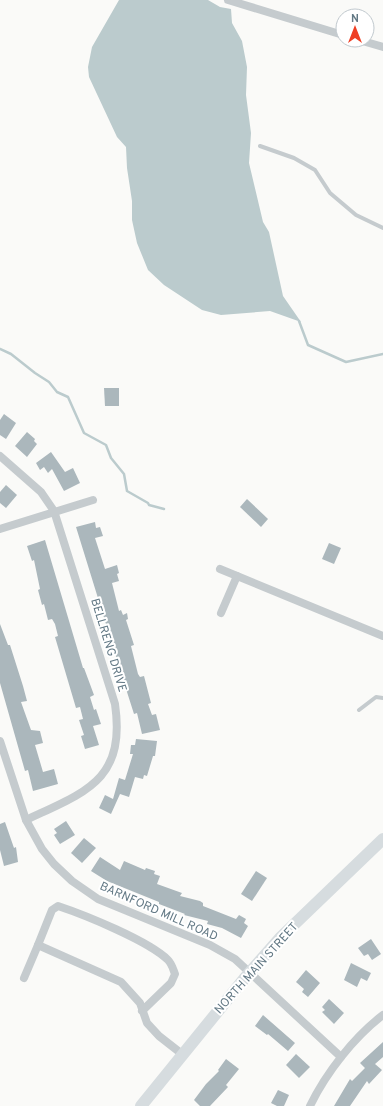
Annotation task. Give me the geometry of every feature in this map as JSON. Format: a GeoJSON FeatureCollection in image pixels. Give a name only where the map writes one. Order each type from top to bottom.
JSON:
{"type":"FeatureCollection","features":[{"type":"Feature","properties":{"kind":"main road","name":"NORTH MAIN STREET"},"geometry":{"type":"LineString","coordinates":[[141,1106],[182,1054],[281,937],[383,839]]}},
{"type":"Feature","properties":{"kind":"street"},"geometry":{"type":"LineString","coordinates":[[228,0],[335,33]]}},
{"type":"Feature","properties":{"kind":"street","name":"BELLRENG DRIVE"},"geometry":{"type":"LineString","coordinates":[[0,456],[41,492],[54,511],[115,704],[118,734],[115,750],[109,766],[102,776],[80,794],[26,820]]}},
{"type":"Feature","properties":{"kind":"street"},"geometry":{"type":"LineString","coordinates":[[0,528],[93,500]]}},
{"type":"Feature","properties":{"kind":"street"},"geometry":{"type":"LineString","coordinates":[[220,569],[383,636]]}},
{"type":"Feature","properties":{"kind":"street"},"geometry":{"type":"LineString","coordinates":[[221,613],[237,576]]}},
{"type":"Feature","properties":{"kind":"street","name":"BARNFORD MILL ROAD"},"geometry":{"type":"LineString","coordinates":[[0,741],[26,820],[42,850],[72,881],[98,899],[210,945],[236,959],[341,1057]]}},
{"type":"Feature","properties":{"kind":"street"},"geometry":{"type":"LineString","coordinates":[[24,978],[52,910],[58,906],[76,912],[142,943],[167,959],[175,974],[171,982],[142,1010]]}},
{"type":"Feature","properties":{"kind":"street"},"geometry":{"type":"LineString","coordinates":[[38,945],[121,982],[140,1003],[147,1023],[159,1036],[182,1054]]}},
{"type":"Feature","properties":{"kind":"street"},"geometry":{"type":"LineString","coordinates":[[310,1106],[325,1078],[341,1057],[383,1015]]}},
{"type":"Feature","properties":{"kind":"lane"},"geometry":{"type":"LineString","coordinates":[[260,146],[294,158],[314,170],[330,193],[356,215],[383,228]]}},
{"type":"Feature","properties":{"kind":"lane"},"geometry":{"type":"LineString","coordinates":[[359,710],[376,697],[383,698]]}},
{"type":"Feature","properties":{"kind":"shaded area"},"geometry":{"type":"Polygon","coordinates":[[[119,0],[208,0],[220,7],[231,9],[232,23],[242,41],[247,67],[246,95],[251,133],[249,163],[263,222],[269,232],[283,296],[301,322],[270,311],[221,315],[202,310],[164,285],[148,270],[137,243],[132,220],[132,201],[127,168],[126,147],[117,137],[89,77],[88,67],[92,47],[119,0]]]}},
{"type":"Feature","properties":{"kind":"building"},"geometry":{"type":"Polygon","coordinates":[[[104,388],[119,388],[119,406],[105,406],[104,388]]]}},
{"type":"Feature","properties":{"kind":"building"},"geometry":{"type":"Polygon","coordinates":[[[4,414],[16,423],[6,439],[0,435],[0,420],[4,414]]]}},
{"type":"Feature","properties":{"kind":"building"},"geometry":{"type":"Polygon","coordinates":[[[27,432],[35,439],[34,441],[37,444],[27,457],[15,446],[27,432]]]}},
{"type":"Feature","properties":{"kind":"building"},"geometry":{"type":"Polygon","coordinates":[[[51,452],[65,472],[73,468],[80,483],[64,491],[52,469],[48,473],[44,467],[40,470],[36,463],[51,452]]]}},
{"type":"Feature","properties":{"kind":"building"},"geometry":{"type":"Polygon","coordinates":[[[6,485],[17,495],[6,508],[0,503],[0,492],[6,485]]]}},
{"type":"Feature","properties":{"kind":"building"},"geometry":{"type":"Polygon","coordinates":[[[247,499],[268,519],[261,527],[240,507],[247,499]]]}},
{"type":"Feature","properties":{"kind":"building"},"geometry":{"type":"Polygon","coordinates":[[[95,522],[96,528],[100,527],[103,536],[95,538],[105,569],[117,565],[119,581],[112,583],[119,611],[121,610],[123,615],[127,613],[128,619],[126,620],[134,645],[131,646],[138,674],[140,677],[144,676],[151,703],[148,704],[152,715],[156,714],[160,730],[142,734],[137,713],[134,714],[127,692],[76,527],[95,522]]]}},
{"type":"Feature","properties":{"kind":"building"},"geometry":{"type":"Polygon","coordinates":[[[45,540],[83,668],[94,695],[90,697],[94,710],[96,709],[101,724],[93,726],[99,745],[85,749],[81,736],[84,735],[79,720],[83,719],[80,707],[76,708],[55,637],[58,636],[55,624],[52,619],[48,620],[44,604],[42,605],[38,590],[40,589],[34,560],[32,561],[27,546],[45,540]]]}},
{"type":"Feature","properties":{"kind":"building"},"geometry":{"type":"Polygon","coordinates":[[[329,543],[341,548],[334,564],[322,559],[329,543]]]}},
{"type":"Feature","properties":{"kind":"building"},"geometry":{"type":"Polygon","coordinates":[[[0,624],[8,645],[10,645],[23,686],[27,701],[21,702],[31,730],[40,731],[43,743],[35,745],[43,772],[54,769],[58,784],[33,791],[28,770],[25,771],[0,683],[0,624]]]}},
{"type":"Feature","properties":{"kind":"building"},"geometry":{"type":"Polygon","coordinates":[[[136,739],[157,741],[155,756],[153,756],[147,776],[144,775],[143,779],[135,777],[129,797],[120,794],[111,814],[99,808],[105,795],[113,799],[119,778],[125,780],[133,754],[130,754],[131,745],[135,745],[136,739]]]}},
{"type":"Feature","properties":{"kind":"building"},"geometry":{"type":"Polygon","coordinates":[[[66,821],[75,835],[60,844],[54,835],[57,833],[54,829],[66,821]]]}},
{"type":"Feature","properties":{"kind":"building"},"geometry":{"type":"Polygon","coordinates":[[[5,822],[14,848],[16,847],[18,862],[4,866],[0,850],[0,824],[5,822]]]}},
{"type":"Feature","properties":{"kind":"building"},"geometry":{"type":"Polygon","coordinates":[[[84,838],[96,848],[82,863],[71,853],[84,838]]]}},
{"type":"Feature","properties":{"kind":"building"},"geometry":{"type":"Polygon","coordinates":[[[100,857],[120,870],[124,861],[145,870],[146,868],[155,871],[154,874],[160,876],[157,884],[182,893],[180,896],[200,901],[203,903],[203,906],[236,919],[239,915],[246,919],[244,923],[248,926],[241,938],[222,928],[207,924],[208,921],[184,915],[185,914],[159,904],[159,902],[107,881],[91,871],[100,857]]]}},
{"type":"Feature","properties":{"kind":"building"},"geometry":{"type":"Polygon","coordinates":[[[256,871],[267,878],[252,901],[241,894],[256,871]]]}},
{"type":"Feature","properties":{"kind":"building"},"geometry":{"type":"Polygon","coordinates":[[[371,939],[381,954],[372,960],[368,954],[364,956],[358,948],[371,939]]]}},
{"type":"Feature","properties":{"kind":"building"},"geometry":{"type":"Polygon","coordinates":[[[351,963],[371,973],[367,981],[361,978],[357,987],[344,980],[351,963]]]}},
{"type":"Feature","properties":{"kind":"building"},"geometry":{"type":"Polygon","coordinates":[[[306,970],[320,983],[308,997],[302,992],[304,989],[296,982],[306,970]]]}},
{"type":"Feature","properties":{"kind":"building"},"geometry":{"type":"Polygon","coordinates":[[[329,999],[344,1013],[334,1024],[322,1012],[325,1010],[322,1007],[329,999]]]}},
{"type":"Feature","properties":{"kind":"building"},"geometry":{"type":"Polygon","coordinates":[[[263,1015],[295,1043],[288,1051],[268,1034],[267,1035],[255,1026],[263,1015]]]}},
{"type":"Feature","properties":{"kind":"building"},"geometry":{"type":"Polygon","coordinates":[[[383,1042],[383,1057],[375,1064],[382,1070],[369,1084],[367,1081],[350,1106],[334,1106],[350,1079],[352,1081],[365,1068],[360,1063],[383,1042]]]}},
{"type":"Feature","properties":{"kind":"building"},"geometry":{"type":"Polygon","coordinates":[[[296,1054],[310,1067],[299,1078],[286,1065],[296,1054]]]}},
{"type":"Feature","properties":{"kind":"building"},"geometry":{"type":"Polygon","coordinates":[[[226,1059],[239,1069],[226,1085],[228,1087],[210,1106],[200,1106],[194,1100],[206,1084],[219,1071],[218,1070],[226,1059]]]}},
{"type":"Feature","properties":{"kind":"building"},"geometry":{"type":"Polygon","coordinates":[[[278,1090],[289,1095],[284,1106],[277,1106],[271,1103],[278,1090]]]}},
{"type":"Feature","properties":{"kind":"waterway"},"geometry":{"type":"LineString","coordinates":[[299,321],[308,345],[346,362],[383,354]]}},
{"type":"Feature","properties":{"kind":"waterway"},"geometry":{"type":"LineString","coordinates":[[0,349],[11,354],[49,382],[57,392],[68,397],[84,433],[106,445],[111,458],[124,474],[127,491],[149,505],[164,509]]}}]}
